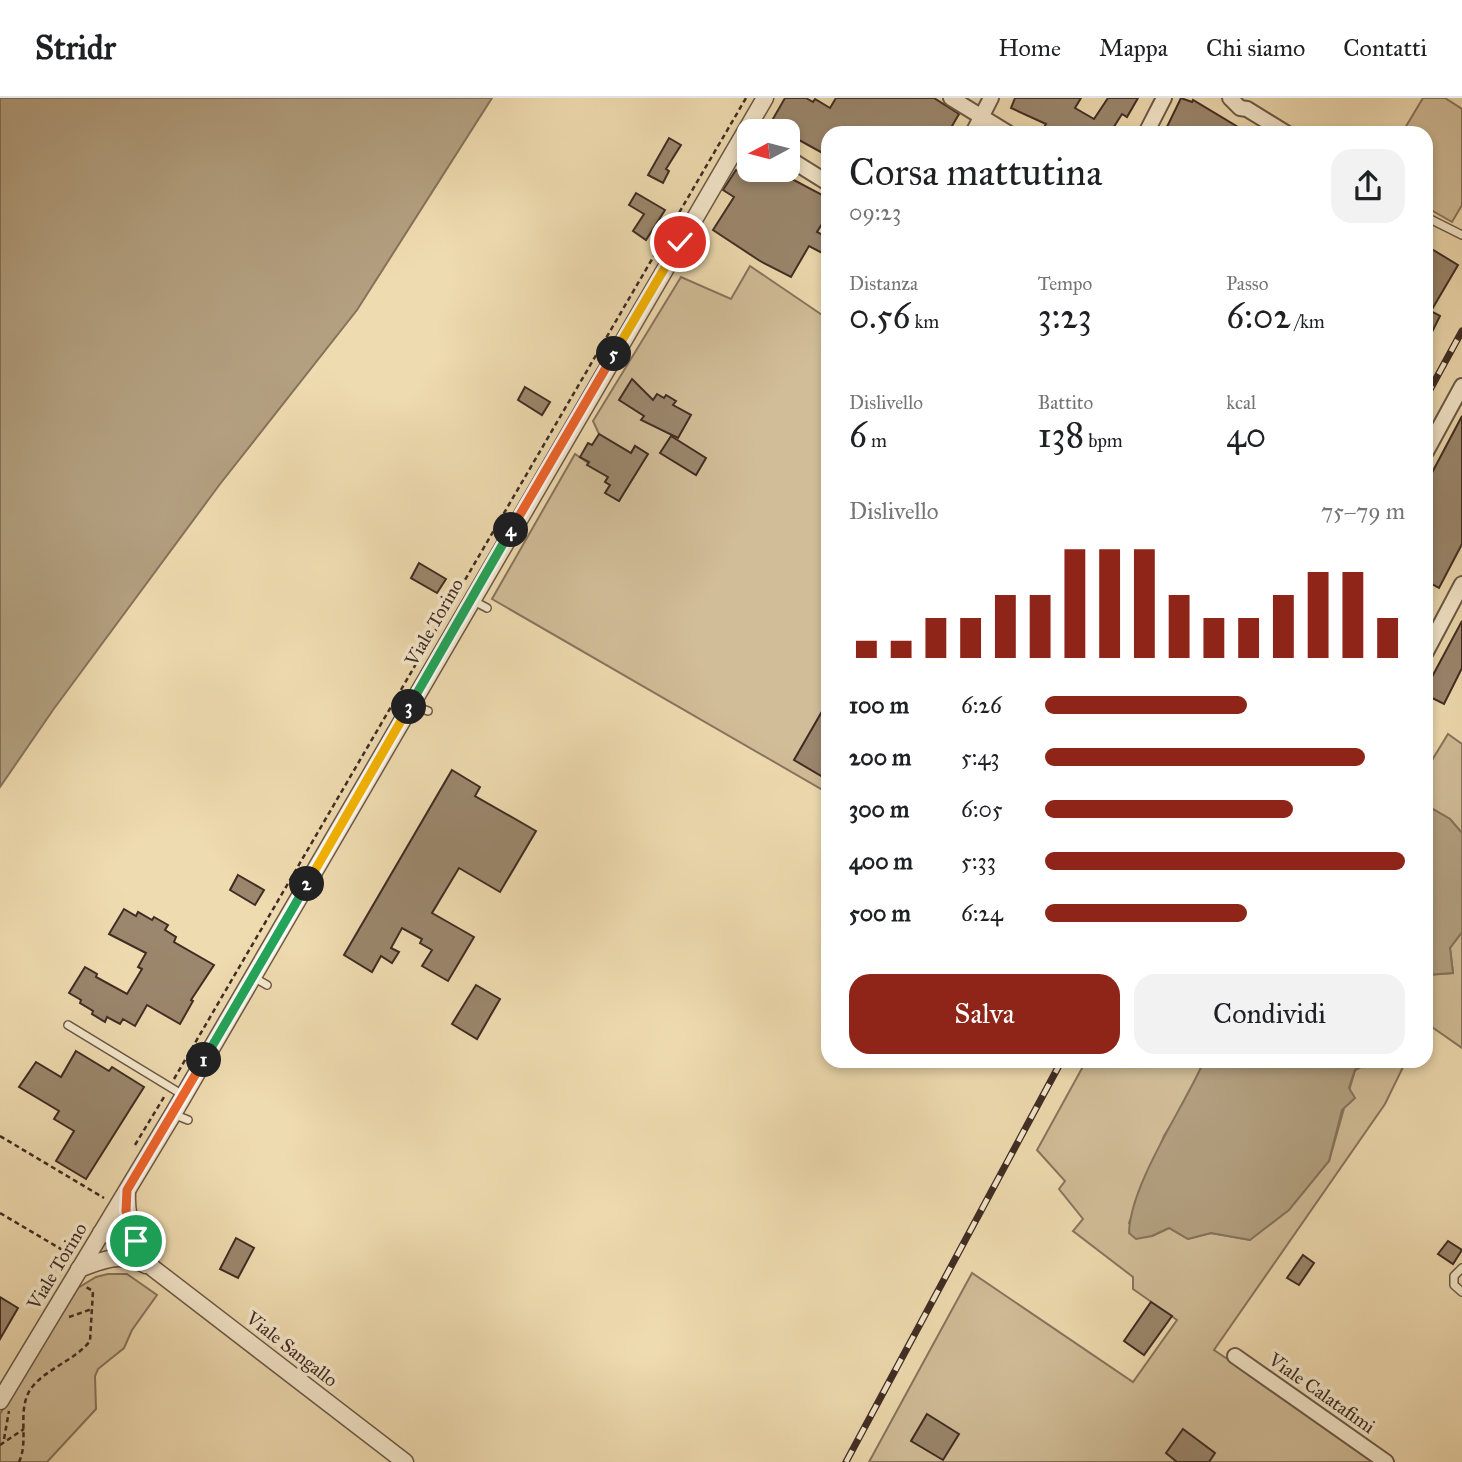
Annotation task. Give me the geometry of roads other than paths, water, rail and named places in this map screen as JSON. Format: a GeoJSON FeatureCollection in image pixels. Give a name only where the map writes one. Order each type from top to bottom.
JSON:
{"type":"FeatureCollection","features":[{"type":"Feature","properties":{"kind":"street","name":"Viale Torino"},"geometry":{"type":"LineString","coordinates":[[754,119],[765,98]]}},
{"type":"Feature","properties":{"kind":"street"},"geometry":{"type":"LineString","coordinates":[[951,98],[997,126]]}},
{"type":"Feature","properties":{"kind":"street"},"geometry":{"type":"LineString","coordinates":[[977,126],[991,98]]}},
{"type":"Feature","properties":{"kind":"street"},"geometry":{"type":"LineString","coordinates":[[1150,126],[1164,98]]}},
{"type":"Feature","properties":{"kind":"street"},"geometry":{"type":"LineString","coordinates":[[1232,99],[1240,108],[1253,102],[1267,125]]}},
{"type":"Feature","properties":{"kind":"street","name":"Viale Torino"},"geometry":{"type":"LineString","coordinates":[[0,1401],[5,1383],[173,1114],[176,1091],[260,981],[471,600],[586,410],[680,242],[737,150]]}},
{"type":"Feature","properties":{"kind":"street"},"geometry":{"type":"LineString","coordinates":[[800,166],[821,179]]}},
{"type":"Feature","properties":{"kind":"street"},"geometry":{"type":"LineString","coordinates":[[1433,439],[1462,386]]}},
{"type":"Feature","properties":{"kind":"street"},"geometry":{"type":"LineString","coordinates":[[1433,639],[1462,584]]}},
{"type":"Feature","properties":{"kind":"street","name":"Viale Sangallo"},"geometry":{"type":"LineString","coordinates":[[127,1190],[126,1211],[129,1225],[154,1269]]}},
{"type":"Feature","properties":{"kind":"street","name":"Viale Sangallo"},"geometry":{"type":"LineString","coordinates":[[101,1233],[113,1244],[154,1269],[405,1462]]}},
{"type":"Feature","properties":{"kind":"street","name":"Viale Sangallo"},"geometry":{"type":"LineString","coordinates":[[75,1268],[111,1258],[131,1258],[154,1269]]}},
{"type":"Feature","properties":{"kind":"street","name":"Viale Calatafimi"},"geometry":{"type":"LineString","coordinates":[[1235,1356],[1386,1462]]}},
{"type":"Feature","properties":{"kind":"lane"},"geometry":{"type":"LineString","coordinates":[[1433,220],[1462,235]]}},
{"type":"Feature","properties":{"kind":"lane"},"geometry":{"type":"LineString","coordinates":[[471,600],[487,608]]}},
{"type":"Feature","properties":{"kind":"lane"},"geometry":{"type":"LineString","coordinates":[[411,705],[428,711]]}},
{"type":"Feature","properties":{"kind":"lane"},"geometry":{"type":"LineString","coordinates":[[68,1025],[176,1091]]}},
{"type":"Feature","properties":{"kind":"lane"},"geometry":{"type":"LineString","coordinates":[[173,1114],[188,1120]]}},
{"type":"Feature","properties":{"kind":"lane"},"geometry":{"type":"LineString","coordinates":[[1462,1268],[1454,1276],[1454,1285],[1462,1292]]}},
{"type":"Feature","properties":{"kind":"railway"},"geometry":{"type":"LineString","coordinates":[[1433,384],[1462,331]]}},
{"type":"Feature","properties":{"kind":"railway"},"geometry":{"type":"LineString","coordinates":[[846,1462],[1058,1068]]}}]}
